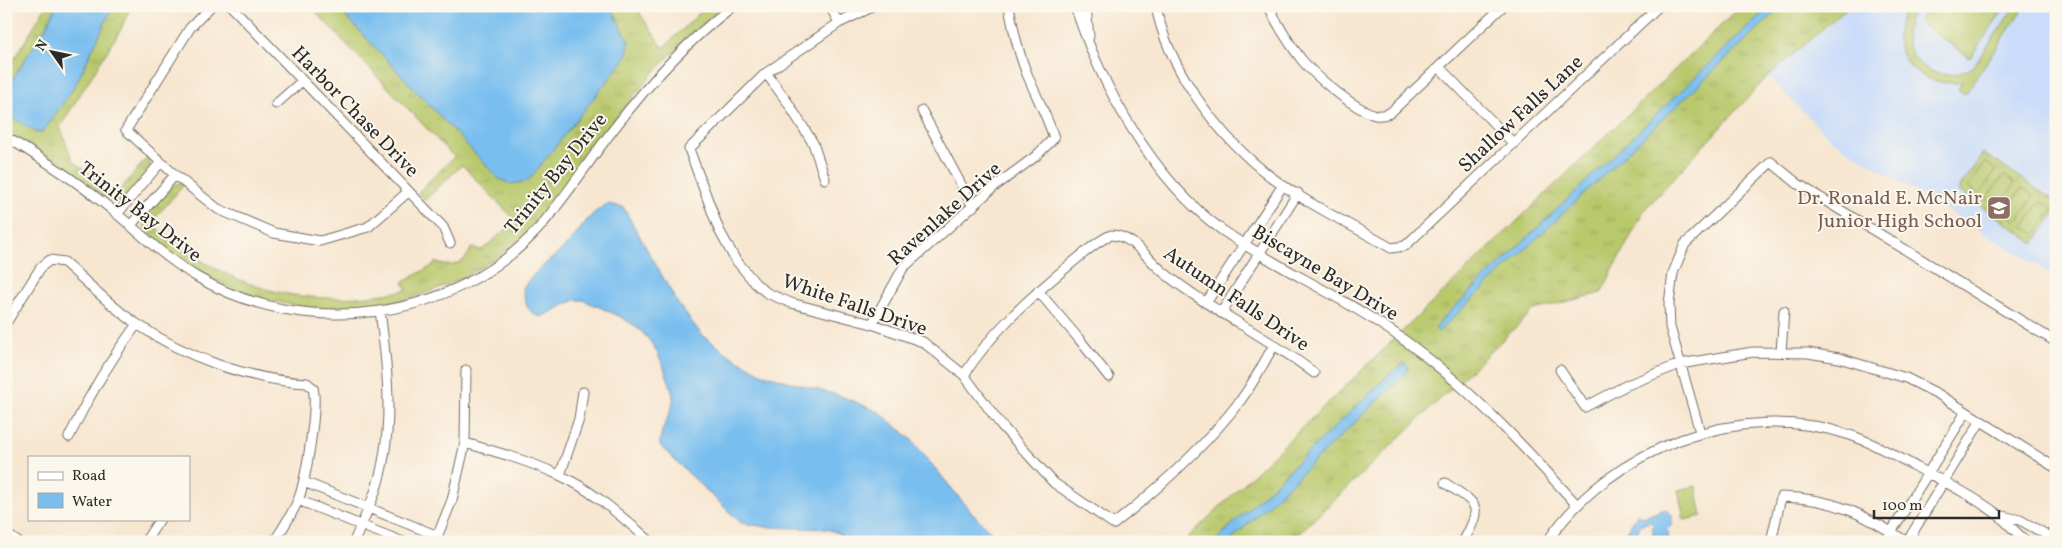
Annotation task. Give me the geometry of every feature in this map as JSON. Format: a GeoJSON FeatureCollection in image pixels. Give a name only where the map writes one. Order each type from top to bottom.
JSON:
{"type":"FeatureCollection","features":[{"type":"Feature","properties":{"kind":"street"},"geometry":{"type":"LineString","coordinates":[[211,6],[190,28],[126,130],[218,209],[274,233],[320,241],[368,227],[408,192]]}},
{"type":"Feature","properties":{"kind":"street","name":"Harbor Chase Drive"},"geometry":{"type":"LineString","coordinates":[[231,6],[443,227],[450,243]]}},
{"type":"Feature","properties":{"kind":"street","name":"Trinity Bay Drive"},"geometry":{"type":"LineString","coordinates":[[6,137],[54,167],[117,214],[176,263],[198,277],[257,303],[290,311],[322,314],[380,312],[425,300],[456,287],[478,275],[523,244],[561,200],[614,128],[662,70],[688,44],[733,6]]}},
{"type":"Feature","properties":{"kind":"street"},"geometry":{"type":"LineString","coordinates":[[830,6],[839,23]]}},
{"type":"Feature","properties":{"kind":"street"},"geometry":{"type":"LineString","coordinates":[[848,6],[853,15]]}},
{"type":"Feature","properties":{"kind":"street"},"geometry":{"type":"LineString","coordinates":[[825,179],[813,143],[788,103],[766,73],[839,23],[874,6]]}},
{"type":"Feature","properties":{"kind":"street","name":"Ravenlake Drive"},"geometry":{"type":"LineString","coordinates":[[872,324],[904,268],[994,187],[1036,156],[1054,138],[1042,104],[1027,75],[1015,39],[1009,6]]}},
{"type":"Feature","properties":{"kind":"street","name":"Biscayne Bay Drive"},"geometry":{"type":"LineString","coordinates":[[1076,6],[1090,44],[1116,102],[1151,156],[1198,210],[1259,254],[1373,319],[1422,352],[1478,403],[1577,505]]}},
{"type":"Feature","properties":{"kind":"street","name":"Biscayne Bay Drive"},"geometry":{"type":"LineString","coordinates":[[1086,6],[1090,44]]}},
{"type":"Feature","properties":{"kind":"street"},"geometry":{"type":"LineString","coordinates":[[1156,6],[1158,18],[1178,66],[1209,114],[1243,152],[1283,185],[1298,194],[1221,313]]}},
{"type":"Feature","properties":{"kind":"street"},"geometry":{"type":"LineString","coordinates":[[1269,6],[1302,60],[1328,84],[1363,109],[1375,115],[1390,113],[1503,6]]}},
{"type":"Feature","properties":{"kind":"street","name":"Shallow Falls Lane"},"geometry":{"type":"LineString","coordinates":[[1298,194],[1391,248],[1405,246],[1659,6]]}},
{"type":"Feature","properties":{"kind":"street"},"geometry":{"type":"LineString","coordinates":[[1439,67],[1514,144]]}},
{"type":"Feature","properties":{"kind":"street","name":"White Falls Drive"},"geometry":{"type":"LineString","coordinates":[[766,73],[689,149],[719,230],[735,259],[755,283],[767,293],[791,303],[872,324],[923,342],[964,375],[1001,425],[1054,483],[1114,524],[1144,500],[1188,459],[1229,415],[1252,384],[1274,345]]}},
{"type":"Feature","properties":{"kind":"street"},"geometry":{"type":"LineString","coordinates":[[276,104],[302,81]]}},
{"type":"Feature","properties":{"kind":"street"},"geometry":{"type":"LineString","coordinates":[[922,112],[973,207]]}},
{"type":"Feature","properties":{"kind":"street"},"geometry":{"type":"LineString","coordinates":[[117,214],[161,162]]}},
{"type":"Feature","properties":{"kind":"street"},"geometry":{"type":"LineString","coordinates":[[1700,432],[1670,327],[1669,304],[1673,273],[1685,244],[1771,162],[1798,184],[2056,342]]}},
{"type":"Feature","properties":{"kind":"street"},"geometry":{"type":"LineString","coordinates":[[130,226],[175,174]]}},
{"type":"Feature","properties":{"kind":"street"},"geometry":{"type":"LineString","coordinates":[[1206,303],[1283,185]]}},
{"type":"Feature","properties":{"kind":"street","name":"Autumn Falls Drive"},"geometry":{"type":"LineString","coordinates":[[1038,292],[1103,238],[1117,235],[1129,239],[1163,272],[1206,303],[1274,345],[1314,373]]}},
{"type":"Feature","properties":{"kind":"street"},"geometry":{"type":"LineString","coordinates":[[6,324],[41,267],[50,260],[64,262],[137,324],[188,353],[239,370],[307,383],[313,388],[314,408],[304,482],[298,500],[274,542]]}},
{"type":"Feature","properties":{"kind":"street"},"geometry":{"type":"LineString","coordinates":[[964,375],[977,355],[1000,328],[1038,292],[1080,339],[1109,377]]}},
{"type":"Feature","properties":{"kind":"street"},"geometry":{"type":"LineString","coordinates":[[1781,352],[1784,311]]}},
{"type":"Feature","properties":{"kind":"street"},"geometry":{"type":"LineString","coordinates":[[354,542],[375,491],[387,430],[386,373],[380,312]]}},
{"type":"Feature","properties":{"kind":"street"},"geometry":{"type":"LineString","coordinates":[[68,437],[86,400],[114,354],[137,324]]}},
{"type":"Feature","properties":{"kind":"street"},"geometry":{"type":"LineString","coordinates":[[1560,370],[1585,407],[1627,385],[1680,364],[1743,354],[1781,352],[1831,356],[1872,366],[1906,378],[1930,390],[2056,468]]}},
{"type":"Feature","properties":{"kind":"street"},"geometry":{"type":"LineString","coordinates":[[304,482],[368,508],[436,539],[452,500],[465,443],[466,370]]}},
{"type":"Feature","properties":{"kind":"street"},"geometry":{"type":"LineString","coordinates":[[560,475],[579,419],[583,392]]}},
{"type":"Feature","properties":{"kind":"street"},"geometry":{"type":"LineString","coordinates":[[1885,542],[1966,412]]}},
{"type":"Feature","properties":{"kind":"street"},"geometry":{"type":"LineString","coordinates":[[1771,542],[1781,498],[1825,501],[1845,507],[1862,514],[1907,542],[1980,422]]}},
{"type":"Feature","properties":{"kind":"street"},"geometry":{"type":"LineString","coordinates":[[1547,542],[1577,505],[1599,485],[1641,458],[1700,432],[1762,423],[1820,428],[1873,444],[1928,473],[1998,514],[2027,542]]}},
{"type":"Feature","properties":{"kind":"street"},"geometry":{"type":"LineString","coordinates":[[465,443],[514,457],[560,475],[606,504],[651,542]]}},
{"type":"Feature","properties":{"kind":"street"},"geometry":{"type":"LineString","coordinates":[[1445,483],[1473,502],[1477,512],[1473,525],[1463,542]]}},
{"type":"Feature","properties":{"kind":"street"},"geometry":{"type":"LineString","coordinates":[[298,500],[403,542]]}},
{"type":"Feature","properties":{"kind":"street"},"geometry":{"type":"LineString","coordinates":[[1998,514],[2020,520],[2056,540]]}},
{"type":"Feature","properties":{"kind":"street"},"geometry":{"type":"LineString","coordinates":[[145,542],[159,520]]}},
{"type":"Feature","properties":{"kind":"street"},"geometry":{"type":"LineString","coordinates":[[6,534],[18,542]]}},
{"type":"Feature","properties":{"kind":"shaded area","name":"Dr. Ronald E. McNair Junior High School"},"geometry":{"type":"Polygon","coordinates":[[[1849,6],[2056,6],[2056,277],[1830,139],[1767,75],[1828,26],[1849,6]]]}},
{"type":"Feature","properties":{"kind":"green space"},"geometry":{"type":"Polygon","coordinates":[[[46,6],[131,6],[121,29],[60,127],[73,161],[112,190],[120,190],[149,155],[150,168],[120,202],[108,199],[53,159],[6,131],[6,73],[46,6]]]}},
{"type":"Feature","properties":{"kind":"green space"},"geometry":{"type":"Polygon","coordinates":[[[310,6],[637,6],[637,9],[663,48],[707,6],[723,6],[664,62],[637,92],[532,228],[491,261],[451,283],[408,298],[364,307],[319,308],[275,301],[231,288],[189,266],[172,254],[145,230],[144,219],[172,185],[180,183],[184,185],[154,219],[155,227],[214,268],[243,281],[273,291],[304,296],[336,298],[370,296],[407,290],[403,282],[434,265],[435,262],[446,265],[457,264],[465,258],[471,248],[482,250],[516,221],[462,165],[425,200],[418,192],[454,157],[310,6]]]}},
{"type":"Feature","properties":{"kind":"green space"},"geometry":{"type":"Polygon","coordinates":[[[1741,6],[1849,6],[1768,76],[1645,209],[1601,293],[1534,310],[1290,542],[1229,542],[1405,375],[1409,367],[1390,374],[1214,542],[1183,542],[1741,6]]]}},
{"type":"Feature","properties":{"kind":"green space"},"geometry":{"type":"Polygon","coordinates":[[[1908,6],[1916,6],[1908,22],[1907,37],[1910,51],[1918,62],[1930,70],[1943,74],[1959,73],[1974,66],[2015,6],[2025,6],[1965,94],[1958,89],[1962,82],[1945,83],[1930,79],[1917,72],[1907,62],[1900,50],[1898,36],[1900,21],[1908,6]]]}},
{"type":"Feature","properties":{"kind":"green space"},"geometry":{"type":"Polygon","coordinates":[[[1930,6],[2006,6],[1970,58],[1919,22],[1930,6]]]}},
{"type":"Feature","properties":{"kind":"green space"},"geometry":{"type":"Polygon","coordinates":[[[1983,153],[2056,202],[2056,211],[2034,243],[1958,190],[1983,153]]]}},
{"type":"Feature","properties":{"kind":"green space"},"geometry":{"type":"Polygon","coordinates":[[[1985,162],[1996,170],[1979,194],[1968,186],[1985,162]]]}},
{"type":"Feature","properties":{"kind":"green space"},"geometry":{"type":"Polygon","coordinates":[[[2004,175],[2015,183],[1998,207],[1986,199],[2004,175]]]}},
{"type":"Feature","properties":{"kind":"green space"},"geometry":{"type":"Polygon","coordinates":[[[2022,188],[2034,196],[2017,221],[2005,213],[2022,188]]]}},
{"type":"Feature","properties":{"kind":"green space"},"geometry":{"type":"Polygon","coordinates":[[[2041,201],[2053,209],[2035,234],[2024,226],[2041,201]]]}},
{"type":"Feature","properties":{"kind":"green space"},"geometry":{"type":"Polygon","coordinates":[[[1696,486],[1702,516],[1684,520],[1678,490],[1696,486]]]}},
{"type":"Feature","properties":{"kind":"water"},"geometry":{"type":"Polygon","coordinates":[[[56,6],[113,6],[76,84],[43,132],[36,132],[6,114],[6,89],[46,27],[56,6]]]}},
{"type":"Feature","properties":{"kind":"water"},"geometry":{"type":"Polygon","coordinates":[[[336,6],[610,6],[629,42],[627,56],[528,181],[511,184],[499,179],[336,6]]]}},
{"type":"Feature","properties":{"kind":"water"},"geometry":{"type":"Polygon","coordinates":[[[1770,6],[1782,6],[1438,332],[1435,329],[1444,317],[1770,6]]]}},
{"type":"Feature","properties":{"kind":"water"},"geometry":{"type":"Polygon","coordinates":[[[608,204],[623,207],[678,304],[702,335],[731,356],[763,374],[843,397],[879,412],[910,438],[972,513],[1001,542],[846,542],[838,533],[827,529],[766,527],[741,523],[660,446],[661,434],[672,408],[673,396],[660,359],[645,335],[613,313],[583,300],[575,300],[541,317],[529,310],[527,306],[523,288],[539,270],[570,242],[596,211],[608,204]]]}},
{"type":"Feature","properties":{"kind":"water"},"geometry":{"type":"Polygon","coordinates":[[[1404,363],[1409,367],[1405,375],[1229,542],[1214,542],[1390,374],[1404,363]]]}},
{"type":"Feature","properties":{"kind":"water"},"geometry":{"type":"Polygon","coordinates":[[[1665,509],[1672,515],[1672,525],[1666,530],[1669,533],[1667,541],[1656,542],[1653,539],[1653,522],[1641,524],[1632,542],[1623,539],[1637,514],[1644,517],[1665,509]]]}},
{"type":"Feature","properties":{"kind":"place","name":"Dr. Ronald E. McNair Junior High School"},"geometry":{"type":"Point","coordinates":[1999,208]}}]}
